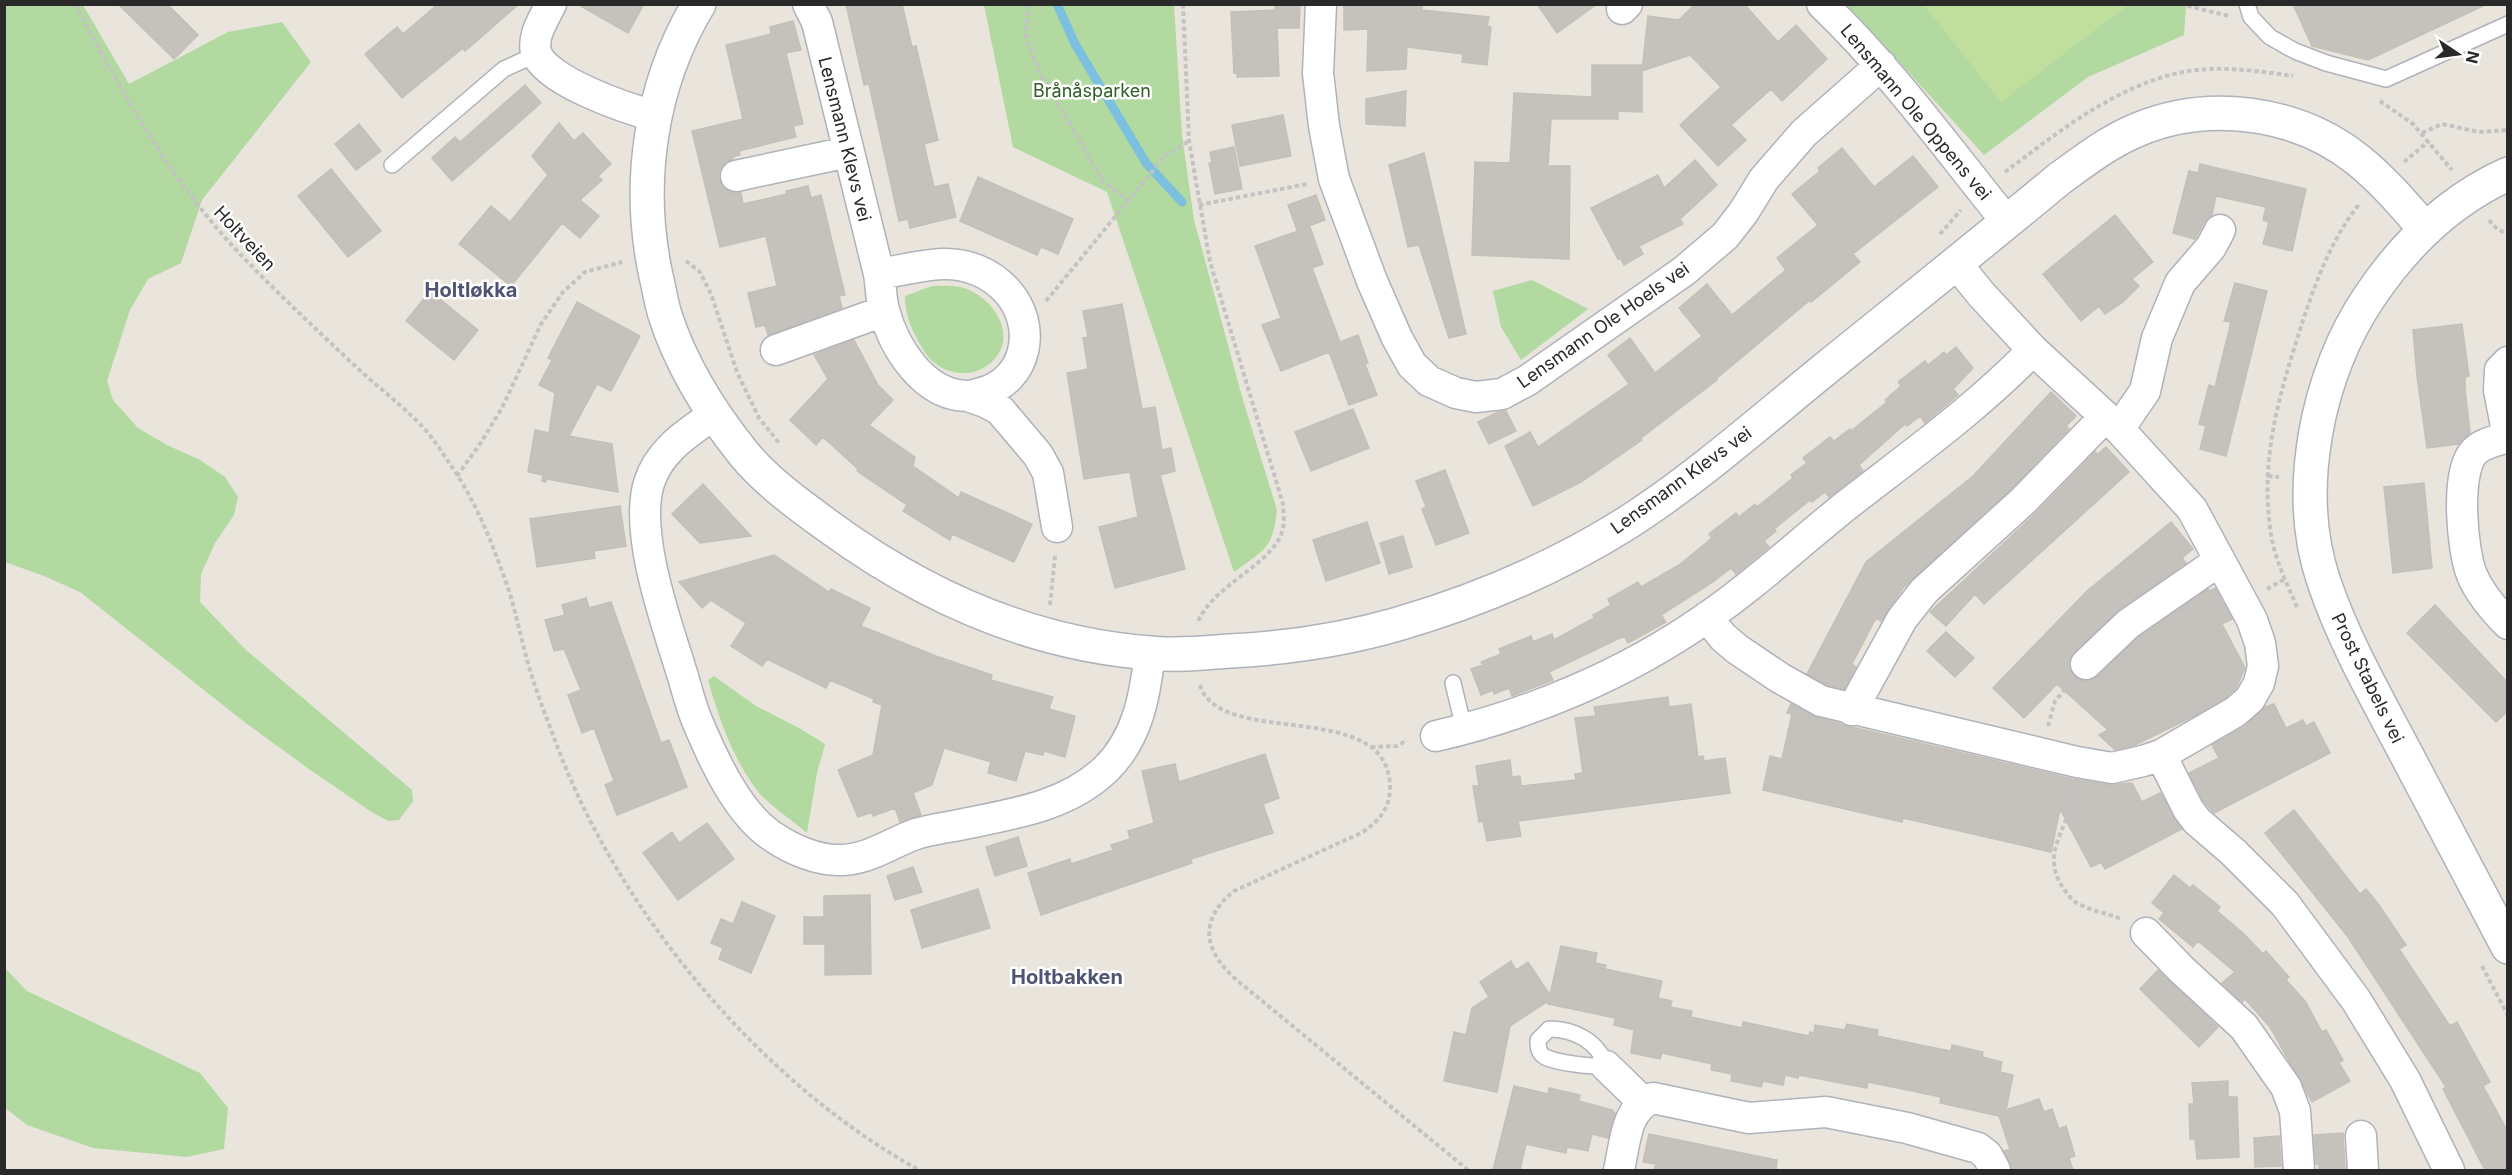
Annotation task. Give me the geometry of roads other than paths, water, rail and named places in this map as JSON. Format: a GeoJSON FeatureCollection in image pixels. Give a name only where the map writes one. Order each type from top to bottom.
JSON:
{"type":"FeatureCollection","features":[{"type":"Feature","properties":{"kind":"street"},"geometry":{"type":"LineString","coordinates":[[551,4],[535,40],[537,54],[558,75],[571,84],[601,99],[655,116]]}},
{"type":"Feature","properties":{"kind":"street","name":"Lensmann Klevs vei"},"geometry":{"type":"LineString","coordinates":[[699,4],[678,44],[664,80],[655,116],[649,164],[648,202],[652,257],[665,315],[691,375],[715,414],[747,458],[802,507],[867,555],[924,588],[984,615],[1044,634],[1150,654],[1196,654],[1282,648],[1343,638],[1399,624],[1488,593],[1569,555],[1628,522],[1703,467],[2059,179],[2113,142],[2158,123],[2193,114],[2222,113],[2253,116],[2279,122],[2322,138],[2358,160],[2425,229]]}},
{"type":"Feature","properties":{"kind":"street","name":"Lensmann Klevs vei"},"geometry":{"type":"LineString","coordinates":[[808,4],[817,22],[879,274],[885,311],[897,343],[909,363],[925,381],[947,391],[985,402],[1000,410],[1038,455],[1048,473],[1057,527]]}},
{"type":"Feature","properties":{"kind":"street","name":"Lensmann Ole Hoels vei"},"geometry":{"type":"LineString","coordinates":[[1321,4],[1318,73],[1324,126],[1334,179],[1372,281],[1397,338],[1412,365],[1429,381],[1456,393],[1476,397],[1502,394],[1528,380],[1678,275],[1725,237],[1764,179],[1804,133],[1881,65]]}},
{"type":"Feature","properties":{"kind":"street","name":"Lensmann Ole Oppens vei"},"geometry":{"type":"LineString","coordinates":[[1822,4],[1859,39],[2007,222]]}},
{"type":"Feature","properties":{"kind":"street"},"geometry":{"type":"LineString","coordinates":[[736,177],[848,152]]}},
{"type":"Feature","properties":{"kind":"street","name":"Prost Stabels vei"},"geometry":{"type":"LineString","coordinates":[[2508,174],[2462,199],[2425,229],[2403,253],[2360,311],[2344,340],[2323,400],[2314,449],[2312,487],[2313,526],[2323,580],[2348,644],[2508,946]]}},
{"type":"Feature","properties":{"kind":"street"},"geometry":{"type":"LineString","coordinates":[[1852,710],[1902,618],[1924,591],[2145,391],[2157,338],[2180,283],[2211,247],[2220,230]]}},
{"type":"Feature","properties":{"kind":"street"},"geometry":{"type":"LineString","coordinates":[[1707,617],[1737,649],[1780,678],[1821,701],[2077,762],[2112,768],[2161,755],[2235,712],[2250,699],[2259,683],[2263,666],[2260,643],[2252,620],[2192,510],[2112,423],[2033,350],[1981,294],[1956,263]]}},
{"type":"Feature","properties":{"kind":"street"},"geometry":{"type":"LineString","coordinates":[[879,274],[942,264],[983,272],[1002,285],[1015,299],[1024,317],[1026,339],[1015,370],[1005,382],[990,391],[968,396]]}},
{"type":"Feature","properties":{"kind":"street"},"geometry":{"type":"LineString","coordinates":[[776,350],[885,311]]}},
{"type":"Feature","properties":{"kind":"street"},"geometry":{"type":"LineString","coordinates":[[1450,733],[1498,720],[1614,673],[1665,645],[1707,617],[1967,411],[2010,374],[2033,350]]}},
{"type":"Feature","properties":{"kind":"street"},"geometry":{"type":"LineString","coordinates":[[2508,362],[2500,370],[2499,390],[2508,437],[2482,445],[2472,454],[2461,493],[2470,572],[2480,591],[2508,624]]}},
{"type":"Feature","properties":{"kind":"street"},"geometry":{"type":"LineString","coordinates":[[715,414],[678,440],[660,461],[650,481],[645,504],[649,555],[668,628],[698,722],[728,783],[750,818],[774,838],[804,853],[838,860],[865,856],[917,833],[1030,810],[1069,795],[1106,770],[1128,742],[1145,694],[1150,654]]}},
{"type":"Feature","properties":{"kind":"street"},"geometry":{"type":"LineString","coordinates":[[2086,664],[2128,624],[2219,561]]}},
{"type":"Feature","properties":{"kind":"street"},"geometry":{"type":"LineString","coordinates":[[2161,755],[2188,809],[2197,821],[2233,852],[2285,904],[2356,1000],[2405,1080],[2449,1170]]}},
{"type":"Feature","properties":{"kind":"street"},"geometry":{"type":"LineString","coordinates":[[2146,933],[2244,1027],[2286,1087],[2295,1111],[2299,1170]]}},
{"type":"Feature","properties":{"kind":"street"},"geometry":{"type":"LineString","coordinates":[[1606,1066],[1642,1102]]}},
{"type":"Feature","properties":{"kind":"street"},"geometry":{"type":"LineString","coordinates":[[1619,1170],[1632,1114],[1642,1102],[1653,1098],[1676,1101],[1713,1113],[1749,1118],[1813,1111],[1841,1114],[1907,1128],[1978,1148],[1988,1155],[1995,1170]]}},
{"type":"Feature","properties":{"kind":"street"},"geometry":{"type":"LineString","coordinates":[[2361,1136],[2363,1170]]}},
{"type":"Feature","properties":{"kind":"lane"},"geometry":{"type":"LineString","coordinates":[[2249,11],[2270,37],[2295,51],[2326,63],[2386,79],[2508,24]]}},
{"type":"Feature","properties":{"kind":"lane"},"geometry":{"type":"LineString","coordinates":[[392,165],[504,69],[537,54]]}},
{"type":"Feature","properties":{"kind":"lane"},"geometry":{"type":"LineString","coordinates":[[1450,733],[1453,683]]}},
{"type":"Feature","properties":{"kind":"waterway"},"geometry":{"type":"LineString","coordinates":[[1057,4],[1075,44],[1146,163],[1182,202]]}},
{"type":"Feature","properties":{"kind":"district","name":"Holtløkka"},"geometry":{"type":"Point","coordinates":[471,290]}},
{"type":"Feature","properties":{"kind":"district","name":"Holtbakken"},"geometry":{"type":"Point","coordinates":[1067,977]}},
{"type":"Feature","properties":{"kind":"park label","name":"Brånåsparken"},"geometry":{"type":"Point","coordinates":[1092,90]}}]}
